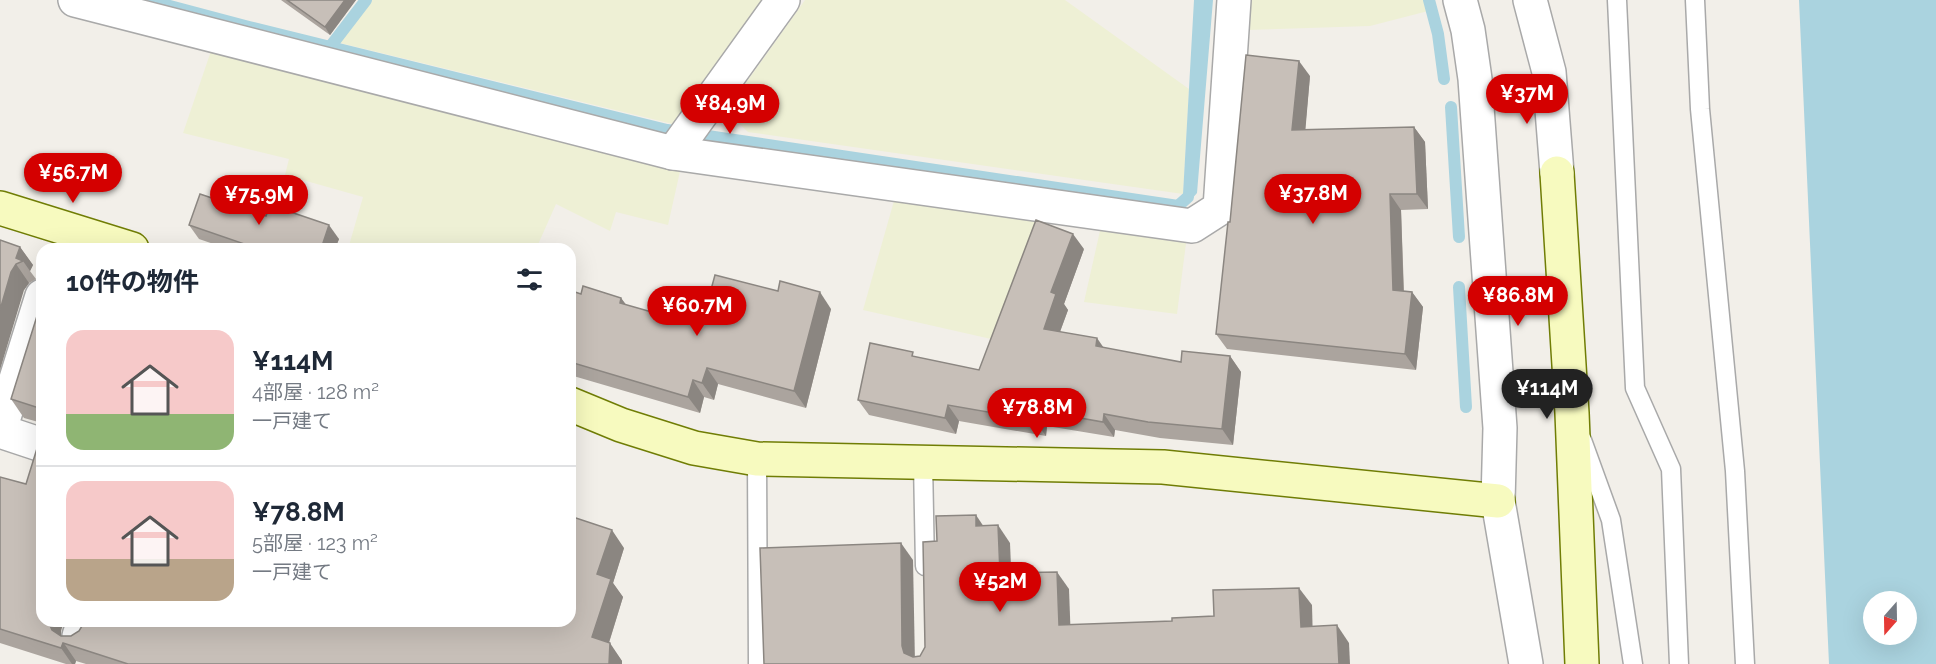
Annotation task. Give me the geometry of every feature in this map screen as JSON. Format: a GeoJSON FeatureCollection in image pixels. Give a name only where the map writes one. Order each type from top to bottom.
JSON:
{"type":"FeatureCollection","features":[{"type":"Feature","properties":{"kind":"street"},"geometry":{"type":"LineString","coordinates":[[75,0],[683,139],[1192,226],[1220,208],[1234,0]]}},
{"type":"Feature","properties":{"kind":"street"},"geometry":{"type":"LineString","coordinates":[[683,139],[783,0]]}},
{"type":"Feature","properties":{"kind":"street"},"geometry":{"type":"LineString","coordinates":[[1460,0],[1468,30],[1476,90],[1500,428],[1498,501],[1526,664]]}},
{"type":"Feature","properties":{"kind":"street"},"geometry":{"type":"LineString","coordinates":[[1530,0],[1549,72],[1557,173],[1572,413],[1582,664]]}},
{"type":"Feature","properties":{"kind":"street"},"geometry":{"type":"LineString","coordinates":[[0,208],[60,238],[93,243]]}},
{"type":"Feature","properties":{"kind":"street"},"geometry":{"type":"LineString","coordinates":[[36,315],[0,431],[36,443]]}},
{"type":"Feature","properties":{"kind":"street"},"geometry":{"type":"LineString","coordinates":[[576,406],[694,448],[758,459],[1163,467],[1498,501]]}},
{"type":"Feature","properties":{"kind":"lane"},"geometry":{"type":"LineString","coordinates":[[1547,0],[1551,59],[1549,72]]}},
{"type":"Feature","properties":{"kind":"lane"},"geometry":{"type":"LineString","coordinates":[[1617,0],[1635,388],[1671,469],[1679,664]]}},
{"type":"Feature","properties":{"kind":"lane"},"geometry":{"type":"LineString","coordinates":[[1695,0],[1700,109],[1735,471],[1745,664]]}},
{"type":"Feature","properties":{"kind":"lane"},"geometry":{"type":"LineString","coordinates":[[1572,413],[1611,520],[1633,664]]}},
{"type":"Feature","properties":{"kind":"lane"},"geometry":{"type":"LineString","coordinates":[[758,459],[758,664]]}},
{"type":"Feature","properties":{"kind":"lane"},"geometry":{"type":"LineString","coordinates":[[923,462],[925,581]]}},
{"type":"Feature","properties":{"kind":"green space"},"geometry":{"type":"Polygon","coordinates":[[[366,0],[766,0],[677,125],[336,42],[366,0]]]}},
{"type":"Feature","properties":{"kind":"green space"},"geometry":{"type":"Polygon","coordinates":[[[805,0],[1065,0],[1189,89],[1183,194],[748,132],[726,111],[805,0]]]}},
{"type":"Feature","properties":{"kind":"green space"},"geometry":{"type":"Polygon","coordinates":[[[1247,0],[1429,0],[1432,10],[1370,26],[1246,30],[1247,0]]]}},
{"type":"Feature","properties":{"kind":"green space"},"geometry":{"type":"Polygon","coordinates":[[[211,51],[626,159],[681,167],[668,225],[616,212],[610,231],[556,204],[539,243],[350,243],[363,197],[285,175],[289,159],[183,133],[211,51]]]}},
{"type":"Feature","properties":{"kind":"green space"},"geometry":{"type":"Polygon","coordinates":[[[894,201],[1037,221],[1000,341],[863,310],[894,201]]]}},
{"type":"Feature","properties":{"kind":"green space"},"geometry":{"type":"Polygon","coordinates":[[[1100,231],[1186,243],[1177,314],[1084,302],[1100,231]]]}},
{"type":"Feature","properties":{"kind":"water"},"geometry":{"type":"Polygon","coordinates":[[[1194,0],[1213,0],[1197,193],[1184,208],[1173,204],[1183,194],[1194,0]]]}},
{"type":"Feature","properties":{"kind":"water"},"geometry":{"type":"Polygon","coordinates":[[[1799,0],[1936,0],[1936,664],[1829,664],[1799,0]]]}},
{"type":"Feature","properties":{"kind":"building"},"geometry":{"type":"Polygon","coordinates":[[[287,0],[345,0],[325,27],[287,0]]]}},
{"type":"Feature","properties":{"kind":"building"},"geometry":{"type":"Polygon","coordinates":[[[1246,55],[1299,61],[1292,130],[1414,127],[1417,194],[1390,194],[1393,290],[1412,292],[1405,354],[1216,334],[1228,222],[1230,222],[1246,55]]]}},
{"type":"Feature","properties":{"kind":"building"},"geometry":{"type":"Polygon","coordinates":[[[200,194],[266,216],[270,205],[329,225],[323,243],[242,243],[189,225],[200,194]]]}},
{"type":"Feature","properties":{"kind":"building"},"geometry":{"type":"Polygon","coordinates":[[[1036,220],[1073,234],[1051,292],[1056,294],[1044,329],[1097,338],[1096,346],[1181,362],[1182,351],[1230,356],[1222,429],[1148,422],[1104,414],[1103,422],[1036,410],[1034,420],[948,405],[945,418],[858,400],[870,343],[913,352],[912,356],[979,370],[1036,220]]]}},
{"type":"Feature","properties":{"kind":"building"},"geometry":{"type":"Polygon","coordinates":[[[0,240],[20,247],[16,258],[23,261],[16,264],[11,272],[0,310],[0,240]]]}},
{"type":"Feature","properties":{"kind":"building"},"geometry":{"type":"Polygon","coordinates":[[[715,275],[778,291],[780,281],[820,292],[794,391],[707,368],[702,383],[693,380],[688,397],[576,364],[576,292],[581,294],[583,286],[621,298],[620,303],[701,326],[715,275]]]}},
{"type":"Feature","properties":{"kind":"building"},"geometry":{"type":"Polygon","coordinates":[[[36,319],[36,407],[11,399],[36,319]]]}},
{"type":"Feature","properties":{"kind":"building"},"geometry":{"type":"Polygon","coordinates":[[[36,452],[36,627],[51,627],[61,636],[71,636],[81,627],[576,627],[576,518],[612,530],[597,574],[611,579],[592,637],[610,643],[609,664],[128,664],[63,643],[61,648],[0,629],[0,477],[26,484],[36,452]]]}},
{"type":"Feature","properties":{"kind":"building"},"geometry":{"type":"Polygon","coordinates":[[[976,515],[976,526],[998,525],[1000,573],[1057,572],[1059,625],[1172,621],[1172,618],[1214,616],[1213,590],[1299,588],[1301,627],[1337,625],[1339,664],[764,664],[760,548],[901,543],[902,646],[904,653],[913,657],[920,656],[925,647],[923,542],[937,541],[936,516],[976,515]]]}},
{"type":"Feature","properties":{"kind":"waterway"},"geometry":{"type":"LineString","coordinates":[[147,0],[667,130],[1178,206],[1188,197]]}},
{"type":"Feature","properties":{"kind":"waterway"},"geometry":{"type":"LineString","coordinates":[[330,47],[366,0]]}},
{"type":"Feature","properties":{"kind":"waterway"},"geometry":{"type":"LineString","coordinates":[[1429,0],[1438,34],[1444,79]]}},
{"type":"Feature","properties":{"kind":"waterway"},"geometry":{"type":"LineString","coordinates":[[1451,107],[1459,237]]}},
{"type":"Feature","properties":{"kind":"waterway"},"geometry":{"type":"LineString","coordinates":[[1459,287],[1466,407]]}}]}
